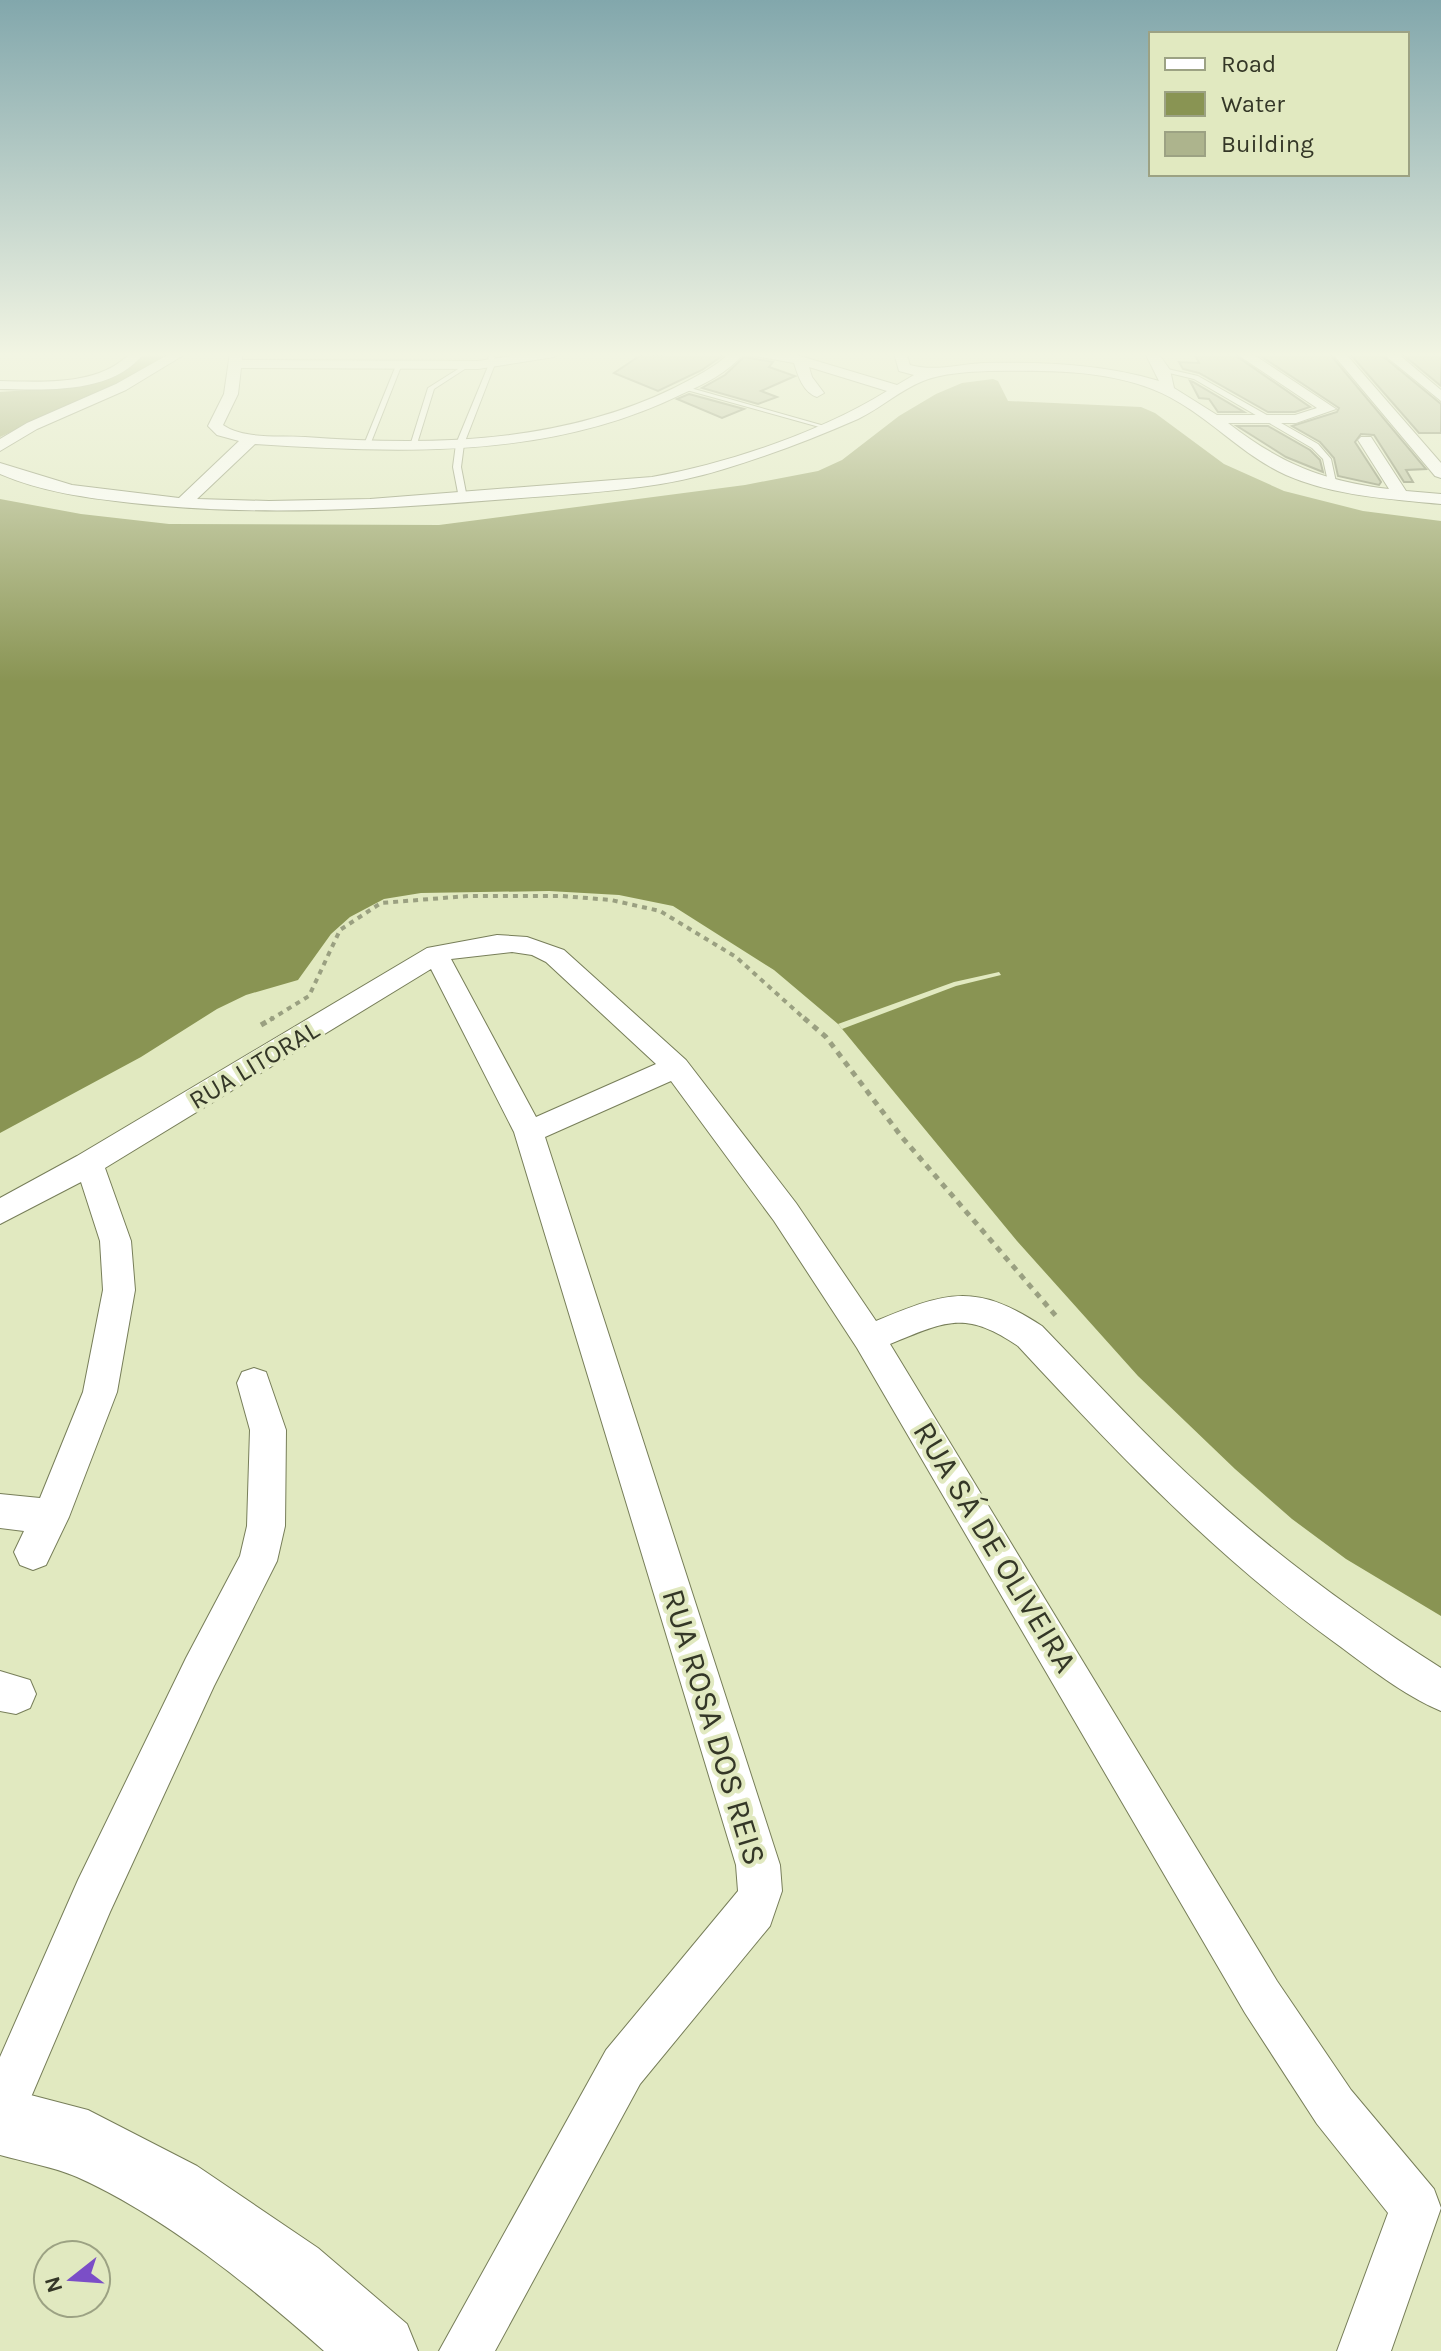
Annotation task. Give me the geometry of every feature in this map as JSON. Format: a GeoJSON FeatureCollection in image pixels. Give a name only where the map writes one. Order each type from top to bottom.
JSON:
{"type":"FeatureCollection","features":[{"type":"Feature","properties":{"kind":"main road"},"geometry":{"type":"LineString","coordinates":[[0,2121],[88,2145],[172,2191],[292,2274],[380,2351]]}},
{"type":"Feature","properties":{"kind":"street"},"geometry":{"type":"LineString","coordinates":[[182,504],[226,463]]}},
{"type":"Feature","properties":{"kind":"street"},"geometry":{"type":"LineString","coordinates":[[0,468],[32,481],[182,504],[316,507],[463,498],[673,478],[726,463]]}},
{"type":"Feature","properties":{"kind":"street"},"geometry":{"type":"LineString","coordinates":[[1273,463],[1332,482],[1441,499]]}},
{"type":"Feature","properties":{"kind":"street"},"geometry":{"type":"LineString","coordinates":[[1380,463],[1401,495]]}},
{"type":"Feature","properties":{"kind":"street","name":"RUA LITORAL"},"geometry":{"type":"LineString","coordinates":[[0,1212],[88,1164],[436,954],[474,946],[516,943]]}},
{"type":"Feature","properties":{"kind":"street","name":"RUA SÁ DE OLIVEIRA"},"geometry":{"type":"LineString","coordinates":[[516,943],[541,947],[555,956],[676,1067],[785,1212],[869,1338],[1261,1997],[1334,2107],[1416,2207],[1364,2351]]}},
{"type":"Feature","properties":{"kind":"street","name":"RUA ROSA DOS REIS"},"geometry":{"type":"LineString","coordinates":[[436,954],[529,1132],[758,1865],[760,1891],[754,1910],[623,2067],[466,2351]]}},
{"type":"Feature","properties":{"kind":"street"},"geometry":{"type":"LineString","coordinates":[[529,1132],[676,1067]]}},
{"type":"Feature","properties":{"kind":"street"},"geometry":{"type":"LineString","coordinates":[[33,1552],[51,1517],[100,1392],[119,1290],[110,1217],[88,1164]]}},
{"type":"Feature","properties":{"kind":"street"},"geometry":{"type":"LineString","coordinates":[[869,1338],[956,1307],[975,1307],[1009,1319],[1030,1336],[1144,1456],[1217,1526],[1290,1586],[1441,1691]]}},
{"type":"Feature","properties":{"kind":"street"},"geometry":{"type":"LineString","coordinates":[[0,2113],[94,1896],[200,1672],[258,1561],[266,1526],[268,1430],[254,1383]]}},
{"type":"Feature","properties":{"kind":"street"},"geometry":{"type":"LineString","coordinates":[[0,1511],[51,1517]]}},
{"type":"Feature","properties":{"kind":"lane"},"geometry":{"type":"LineString","coordinates":[[458,463],[463,498]]}},
{"type":"Feature","properties":{"kind":"lane"},"geometry":{"type":"LineString","coordinates":[[1328,463],[1332,482]]}},
{"type":"Feature","properties":{"kind":"water"},"geometry":{"type":"Polygon","coordinates":[[[836,463],[1222,463],[1284,491],[1363,511],[1441,521],[1441,1616],[1346,1559],[1292,1519],[1235,1469],[1138,1376],[1017,1241],[838,1024],[774,970],[673,906],[619,895],[549,891],[421,893],[384,899],[350,917],[331,934],[298,980],[246,995],[217,1009],[141,1057],[0,1133],[0,499],[81,514],[169,524],[439,525],[745,485],[818,471],[836,463]]]}},
{"type":"Feature","properties":{"kind":"pier"},"geometry":{"type":"Polygon","coordinates":[[[999,972],[1001,975],[956,986],[842,1029],[838,1024],[954,982],[999,972]]]}},
{"type":"Feature","properties":{"kind":"building"},"geometry":{"type":"Polygon","coordinates":[[[1300,463],[1321,463],[1323,472],[1300,463]]]}},
{"type":"Feature","properties":{"kind":"building"},"geometry":{"type":"Polygon","coordinates":[[[1335,463],[1368,463],[1381,482],[1379,485],[1338,476],[1335,463]]]}},
{"type":"Feature","properties":{"kind":"building"},"geometry":{"type":"Polygon","coordinates":[[[1392,463],[1421,463],[1426,469],[1406,470],[1413,482],[1404,482],[1392,463]]]}}]}
